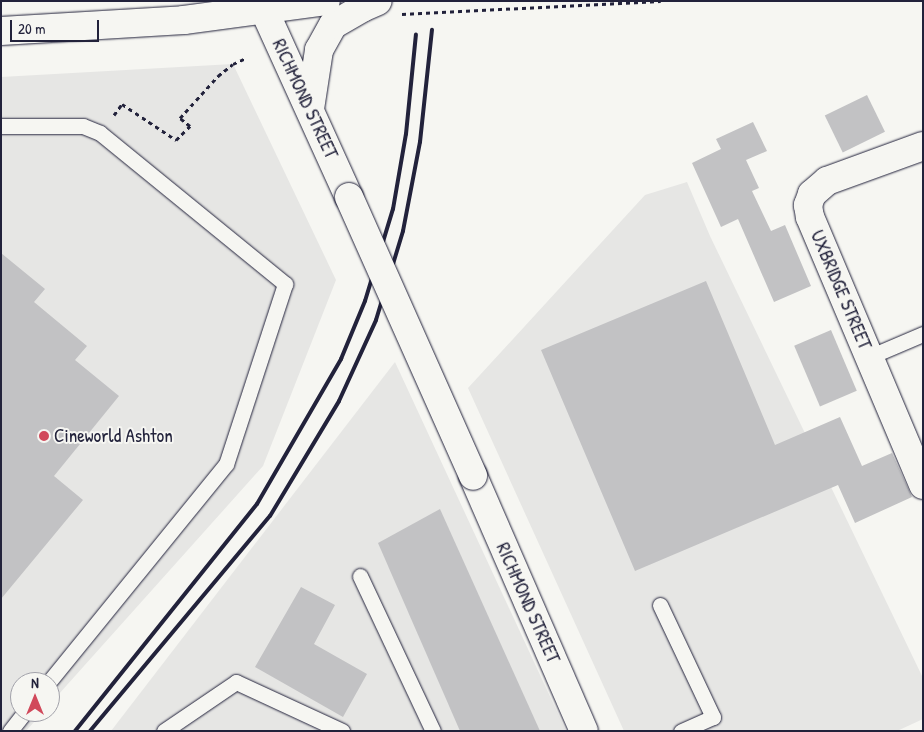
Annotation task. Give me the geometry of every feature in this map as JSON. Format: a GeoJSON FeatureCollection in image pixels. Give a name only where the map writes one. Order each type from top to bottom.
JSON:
{"type":"FeatureCollection","features":[{"type":"Feature","properties":{"kind":"main road"},"geometry":{"type":"LineString","coordinates":[[1,31],[184,20],[262,5],[326,1]]}},
{"type":"Feature","properties":{"kind":"main road","name":"RICHMOND STREET"},"geometry":{"type":"LineString","coordinates":[[262,5],[473,476],[584,731]]}},
{"type":"Feature","properties":{"kind":"main road"},"geometry":{"type":"LineString","coordinates":[[310,109],[319,50],[333,25],[362,8],[389,8]]}},
{"type":"Feature","properties":{"kind":"main road","name":"UXBRIDGE STREET"},"geometry":{"type":"LineString","coordinates":[[916,148],[827,181],[812,194],[808,206],[810,217],[923,485]]}},
{"type":"Feature","properties":{"kind":"lane"},"geometry":{"type":"LineString","coordinates":[[1,126],[83,126],[100,133],[285,284],[226,464],[57,672]]}},
{"type":"Feature","properties":{"kind":"lane"},"geometry":{"type":"LineString","coordinates":[[869,356],[923,334]]}},
{"type":"Feature","properties":{"kind":"lane"},"geometry":{"type":"LineString","coordinates":[[360,576],[433,731]]}},
{"type":"Feature","properties":{"kind":"lane"},"geometry":{"type":"LineString","coordinates":[[660,605],[713,717],[681,731]]}},
{"type":"Feature","properties":{"kind":"lane"},"geometry":{"type":"LineString","coordinates":[[164,731],[236,682],[342,731]]}},
{"type":"Feature","properties":{"kind":"path"},"geometry":{"type":"LineString","coordinates":[[389,8],[662,1]]}},
{"type":"Feature","properties":{"kind":"path"},"geometry":{"type":"LineString","coordinates":[[100,133],[122,104],[176,140],[190,126],[180,118],[218,76],[232,64],[246,58]]}},
{"type":"Feature","properties":{"kind":"shaded area"},"geometry":{"type":"Polygon","coordinates":[[[233,64],[336,280],[263,466],[60,693],[60,672],[10,672],[10,722],[34,722],[26,731],[1,731],[1,77],[233,64]]]}},
{"type":"Feature","properties":{"kind":"shaded area"},"geometry":{"type":"Polygon","coordinates":[[[687,182],[710,236],[923,678],[923,719],[897,731],[624,731],[468,388],[645,195],[687,182]]]}},
{"type":"Feature","properties":{"kind":"shaded area"},"geometry":{"type":"Polygon","coordinates":[[[395,362],[566,731],[111,731],[395,362]]]}},
{"type":"Feature","properties":{"kind":"building"},"geometry":{"type":"Polygon","coordinates":[[[867,95],[885,132],[843,152],[825,116],[867,95]]]}},
{"type":"Feature","properties":{"kind":"building"},"geometry":{"type":"Polygon","coordinates":[[[753,122],[767,151],[746,160],[759,188],[752,191],[771,231],[785,225],[811,286],[774,302],[738,219],[721,227],[692,163],[721,149],[716,139],[753,122]]]}},
{"type":"Feature","properties":{"kind":"building","name":"Cineworld Ashton"},"geometry":{"type":"Polygon","coordinates":[[[1,253],[45,289],[34,302],[87,346],[75,360],[119,396],[54,476],[83,500],[1,599],[1,253]]]}},
{"type":"Feature","properties":{"kind":"building"},"geometry":{"type":"Polygon","coordinates":[[[706,281],[775,445],[840,417],[862,466],[892,453],[912,497],[855,523],[838,485],[635,571],[541,350],[706,281]]]}},
{"type":"Feature","properties":{"kind":"building"},"geometry":{"type":"Polygon","coordinates":[[[831,330],[857,391],[820,406],[794,346],[831,330]]]}},
{"type":"Feature","properties":{"kind":"building"},"geometry":{"type":"Polygon","coordinates":[[[440,509],[540,731],[460,731],[378,543],[440,509]]]}},
{"type":"Feature","properties":{"kind":"building"},"geometry":{"type":"Polygon","coordinates":[[[301,587],[335,605],[314,644],[367,674],[343,717],[255,667],[301,587]]]}},
{"type":"Feature","properties":{"kind":"railway"},"geometry":{"type":"LineString","coordinates":[[90,731],[270,516],[339,401],[376,320],[403,231],[420,142],[432,30]]}},
{"type":"Feature","properties":{"kind":"railway"},"geometry":{"type":"LineString","coordinates":[[75,731],[257,504],[341,359],[365,301],[393,209],[406,134],[416,34]]}},
{"type":"Feature","properties":{"kind":"place","name":"Cineworld Ashton"},"geometry":{"type":"Point","coordinates":[44,436]}}]}
